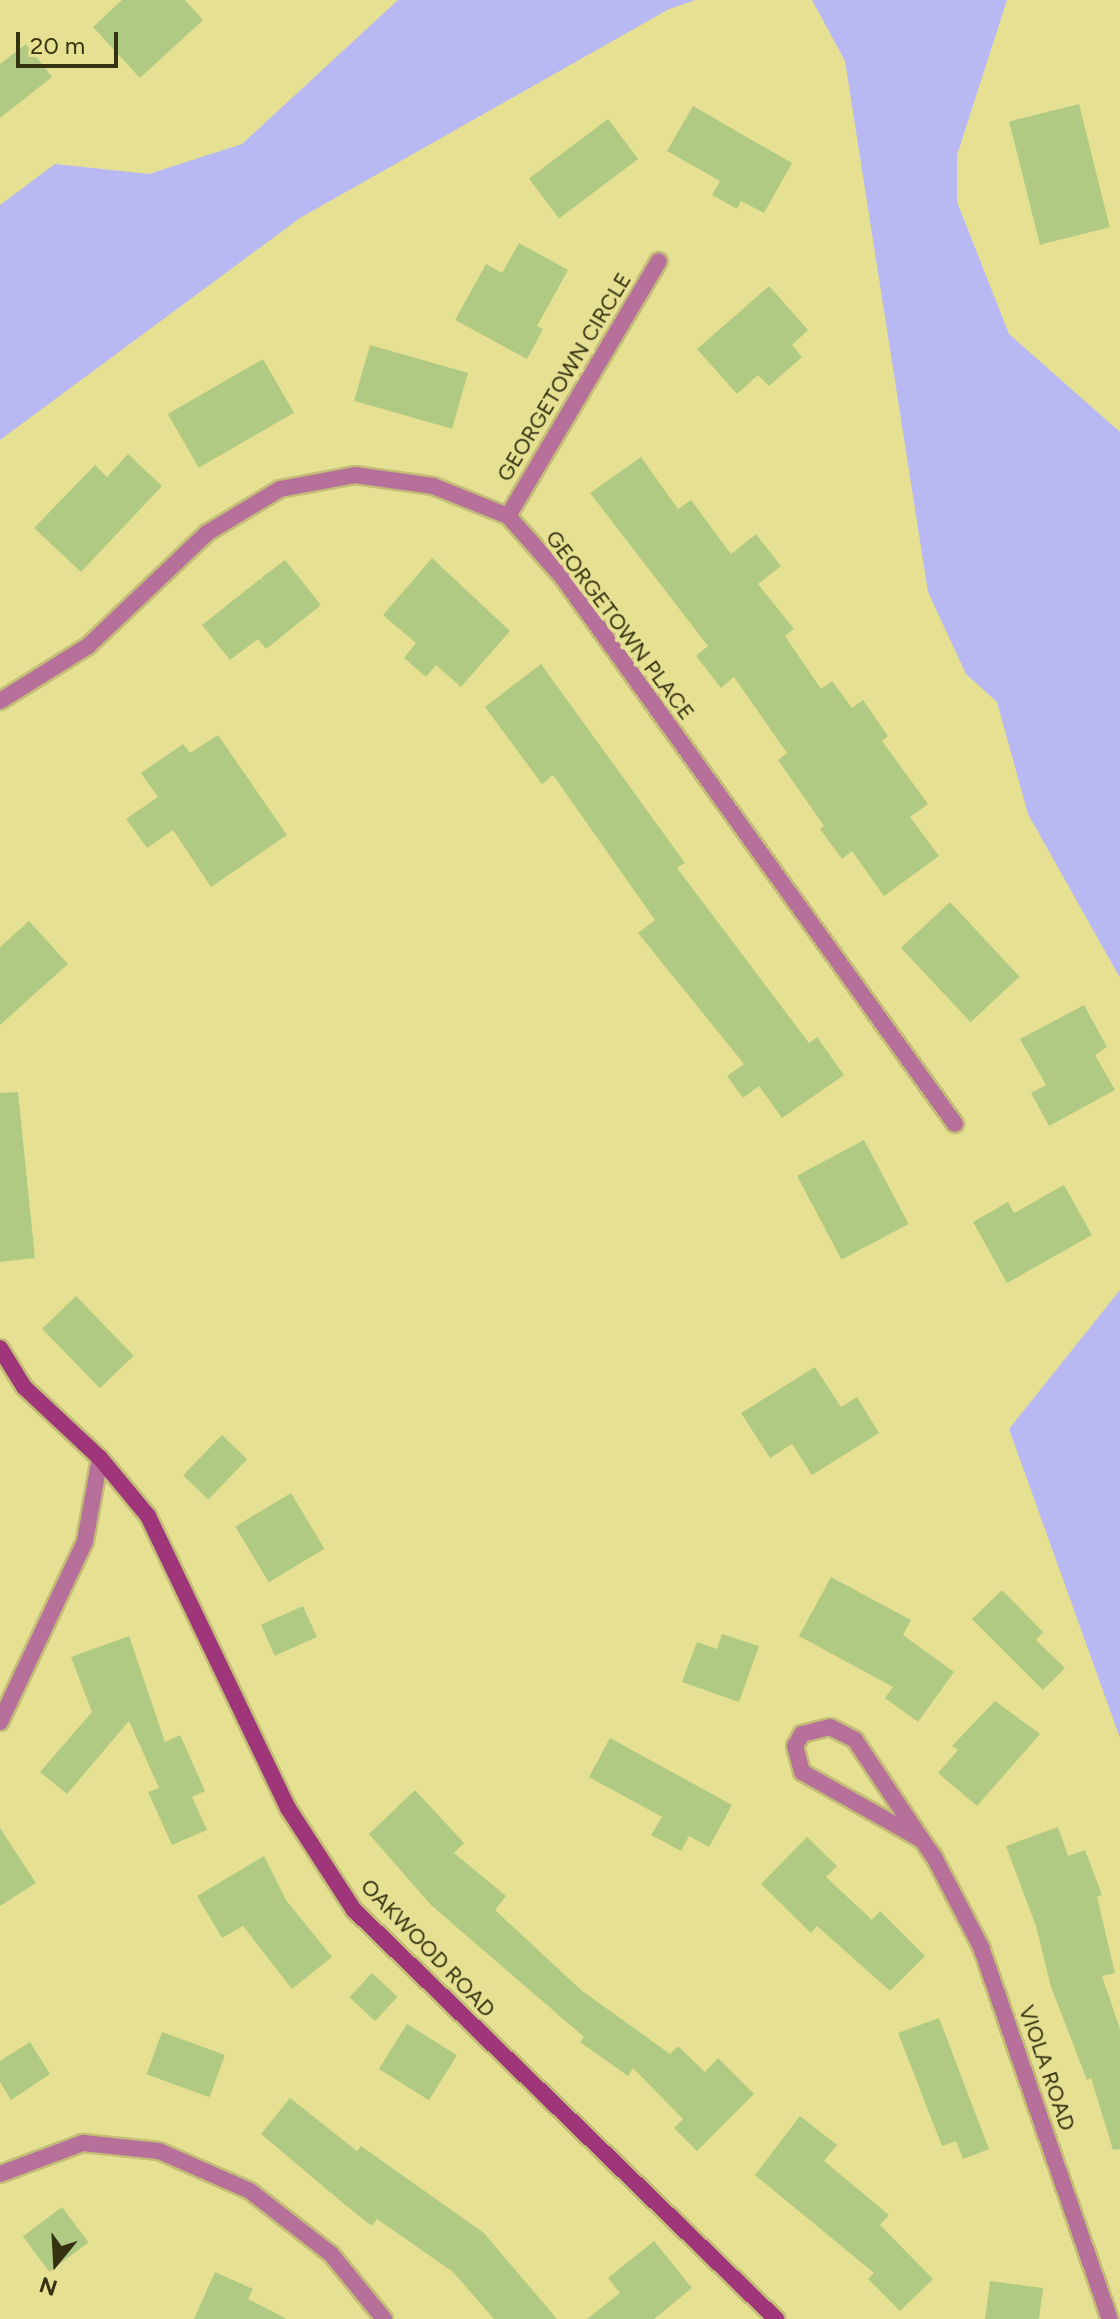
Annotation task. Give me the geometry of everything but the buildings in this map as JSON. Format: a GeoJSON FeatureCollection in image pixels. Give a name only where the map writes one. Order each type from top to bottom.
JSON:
{"type":"FeatureCollection","features":[{"type":"Feature","properties":{"kind":"main road","name":"OAKWOOD ROAD"},"geometry":{"type":"LineString","coordinates":[[0,1348],[24,1387],[100,1458],[148,1516],[288,1808],[354,1910],[776,2319]]}},
{"type":"Feature","properties":{"kind":"street","name":"GEORGETOWN CIRCLE"},"geometry":{"type":"LineString","coordinates":[[508,516],[659,261]]}},
{"type":"Feature","properties":{"kind":"street","name":"GEORGETOWN PLACE"},"geometry":{"type":"LineString","coordinates":[[0,701],[88,646],[207,533],[280,489],[355,475],[433,486],[508,516],[563,578],[955,1124]]}},
{"type":"Feature","properties":{"kind":"street"},"geometry":{"type":"LineString","coordinates":[[0,1722],[85,1541],[100,1458]]}},
{"type":"Feature","properties":{"kind":"street","name":"VIOLA ROAD"},"geometry":{"type":"LineString","coordinates":[[922,1840],[802,1772],[795,1746],[802,1734],[830,1727],[855,1740],[922,1840],[981,1947],[1110,2319]]}},
{"type":"Feature","properties":{"kind":"street"},"geometry":{"type":"LineString","coordinates":[[0,2174],[83,2143],[159,2151],[250,2191],[331,2254],[384,2319]]}},
{"type":"Feature","properties":{"kind":"shaded area"},"geometry":{"type":"Polygon","coordinates":[[[398,0],[696,0],[669,9],[300,218],[0,440],[0,205],[55,164],[149,174],[242,144],[398,0]]]}},
{"type":"Feature","properties":{"kind":"shaded area"},"geometry":{"type":"Polygon","coordinates":[[[812,0],[1007,0],[957,155],[957,202],[1009,334],[1120,432],[1120,978],[1028,814],[997,702],[966,674],[928,592],[845,61],[812,0]]]}},
{"type":"Feature","properties":{"kind":"shaded area"},"geometry":{"type":"Polygon","coordinates":[[[1120,1290],[1120,1738],[1009,1429],[1120,1290]]]}}]}
